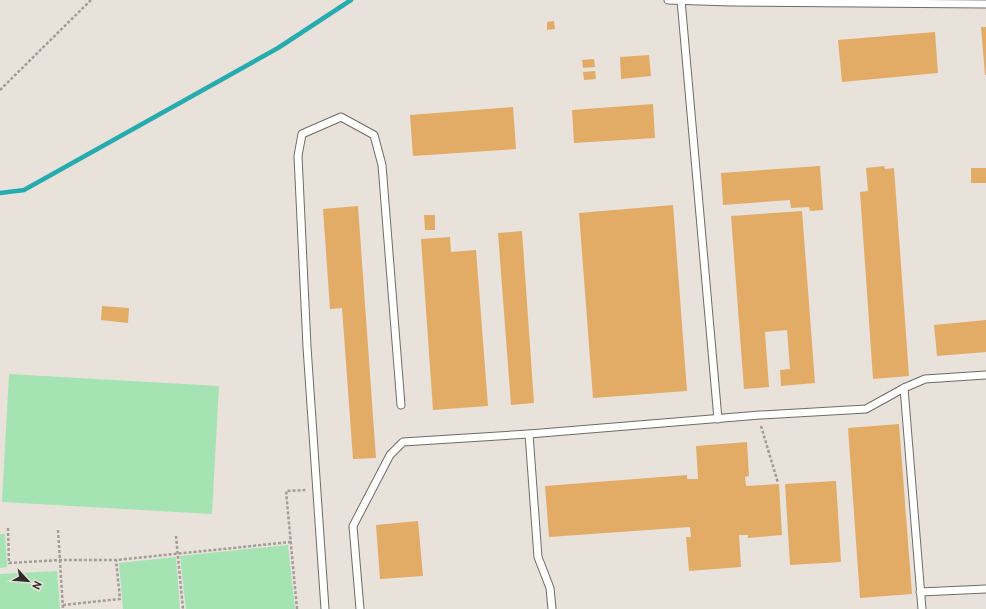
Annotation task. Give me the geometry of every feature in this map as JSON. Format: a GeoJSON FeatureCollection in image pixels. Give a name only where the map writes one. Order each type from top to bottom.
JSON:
{"type":"FeatureCollection","features":[{"type":"Feature","properties":{"kind":"lane"},"geometry":{"type":"LineString","coordinates":[[668,0],[731,2],[986,4]]}},
{"type":"Feature","properties":{"kind":"lane"},"geometry":{"type":"LineString","coordinates":[[681,0],[718,419]]}},
{"type":"Feature","properties":{"kind":"lane"},"geometry":{"type":"LineString","coordinates":[[325,609],[307,347],[298,156],[302,134],[341,117],[374,135],[382,165],[401,405]]}},
{"type":"Feature","properties":{"kind":"lane"},"geometry":{"type":"LineString","coordinates":[[360,609],[353,526],[390,455],[403,442],[866,409],[904,388],[925,379],[986,375]]}},
{"type":"Feature","properties":{"kind":"lane"},"geometry":{"type":"LineString","coordinates":[[904,388],[922,609]]}},
{"type":"Feature","properties":{"kind":"lane"},"geometry":{"type":"LineString","coordinates":[[529,434],[538,557],[550,588],[552,609]]}},
{"type":"Feature","properties":{"kind":"lane"},"geometry":{"type":"LineString","coordinates":[[920,592],[986,589]]}},
{"type":"Feature","properties":{"kind":"path"},"geometry":{"type":"LineString","coordinates":[[0,90],[91,0]]}},
{"type":"Feature","properties":{"kind":"path"},"geometry":{"type":"LineString","coordinates":[[760,416],[761,429],[778,483]]}},
{"type":"Feature","properties":{"kind":"path"},"geometry":{"type":"LineString","coordinates":[[297,609],[286,491],[317,490]]}},
{"type":"Feature","properties":{"kind":"path"},"geometry":{"type":"LineString","coordinates":[[8,528],[9,563],[60,560],[116,560],[291,542]]}},
{"type":"Feature","properties":{"kind":"path"},"geometry":{"type":"LineString","coordinates":[[58,530],[63,609]]}},
{"type":"Feature","properties":{"kind":"path"},"geometry":{"type":"LineString","coordinates":[[176,536],[183,609]]}},
{"type":"Feature","properties":{"kind":"path"},"geometry":{"type":"LineString","coordinates":[[63,604],[120,599],[116,560]]}},
{"type":"Feature","properties":{"kind":"green space"},"geometry":{"type":"Polygon","coordinates":[[[9,374],[219,386],[212,514],[2,502],[9,374]]]}},
{"type":"Feature","properties":{"kind":"green space"},"geometry":{"type":"Polygon","coordinates":[[[0,534],[5,534],[7,567],[0,568],[0,534]]]}},
{"type":"Feature","properties":{"kind":"green space"},"geometry":{"type":"Polygon","coordinates":[[[288,545],[295,609],[186,609],[180,556],[288,545]]]}},
{"type":"Feature","properties":{"kind":"green space"},"geometry":{"type":"Polygon","coordinates":[[[176,557],[180,609],[123,609],[119,563],[176,557]]]}},
{"type":"Feature","properties":{"kind":"green space"},"geometry":{"type":"Polygon","coordinates":[[[57,571],[60,609],[0,609],[0,574],[57,571]]]}},
{"type":"Feature","properties":{"kind":"building"},"geometry":{"type":"Polygon","coordinates":[[[554,21],[555,29],[547,30],[547,22],[554,21]]]}},
{"type":"Feature","properties":{"kind":"building"},"geometry":{"type":"Polygon","coordinates":[[[981,27],[986,27],[986,75],[985,75],[981,27]]]}},
{"type":"Feature","properties":{"kind":"building"},"geometry":{"type":"Polygon","coordinates":[[[935,32],[938,73],[842,82],[838,40],[935,32]]]}},
{"type":"Feature","properties":{"kind":"building"},"geometry":{"type":"Polygon","coordinates":[[[649,55],[651,76],[621,79],[620,57],[649,55]]]}},
{"type":"Feature","properties":{"kind":"building"},"geometry":{"type":"Polygon","coordinates":[[[594,59],[595,67],[583,68],[582,60],[594,59]]]}},
{"type":"Feature","properties":{"kind":"building"},"geometry":{"type":"Polygon","coordinates":[[[595,71],[596,79],[584,80],[583,72],[595,71]]]}},
{"type":"Feature","properties":{"kind":"building"},"geometry":{"type":"Polygon","coordinates":[[[653,104],[655,138],[574,143],[572,110],[653,104]]]}},
{"type":"Feature","properties":{"kind":"building"},"geometry":{"type":"Polygon","coordinates":[[[513,107],[516,149],[413,156],[410,115],[513,107]]]}},
{"type":"Feature","properties":{"kind":"building"},"geometry":{"type":"Polygon","coordinates":[[[820,166],[823,210],[810,211],[809,207],[791,208],[790,200],[723,205],[721,173],[820,166]]]}},
{"type":"Feature","properties":{"kind":"building"},"geometry":{"type":"Polygon","coordinates":[[[884,166],[885,169],[894,168],[909,376],[873,379],[860,192],[868,191],[866,168],[884,166]]]}},
{"type":"Feature","properties":{"kind":"building"},"geometry":{"type":"Polygon","coordinates":[[[971,168],[986,168],[986,183],[971,183],[971,168]]]}},
{"type":"Feature","properties":{"kind":"building"},"geometry":{"type":"Polygon","coordinates":[[[673,205],[687,391],[593,398],[579,213],[673,205]]]}},
{"type":"Feature","properties":{"kind":"building"},"geometry":{"type":"Polygon","coordinates":[[[358,206],[376,458],[353,459],[342,308],[330,309],[323,209],[358,206]]]}},
{"type":"Feature","properties":{"kind":"building"},"geometry":{"type":"Polygon","coordinates":[[[802,211],[815,383],[781,386],[780,370],[790,369],[787,330],[765,332],[769,387],[744,389],[731,216],[802,211]]]}},
{"type":"Feature","properties":{"kind":"building"},"geometry":{"type":"Polygon","coordinates":[[[424,215],[435,215],[435,230],[425,230],[424,215]]]}},
{"type":"Feature","properties":{"kind":"building"},"geometry":{"type":"Polygon","coordinates":[[[522,231],[534,403],[511,405],[498,233],[522,231]]]}},
{"type":"Feature","properties":{"kind":"building"},"geometry":{"type":"Polygon","coordinates":[[[450,237],[451,252],[476,250],[488,406],[433,410],[421,239],[450,237]]]}},
{"type":"Feature","properties":{"kind":"building"},"geometry":{"type":"Polygon","coordinates":[[[102,306],[129,308],[128,323],[101,320],[102,306]]]}},
{"type":"Feature","properties":{"kind":"building"},"geometry":{"type":"Polygon","coordinates":[[[986,320],[986,352],[937,356],[934,325],[986,320]]]}},
{"type":"Feature","properties":{"kind":"building"},"geometry":{"type":"Polygon","coordinates":[[[899,424],[912,594],[860,598],[848,428],[899,424]]]}},
{"type":"Feature","properties":{"kind":"building"},"geometry":{"type":"Polygon","coordinates":[[[747,442],[749,476],[745,477],[746,486],[779,484],[782,535],[748,538],[748,535],[739,535],[741,567],[689,571],[686,537],[691,537],[690,527],[549,537],[545,486],[687,475],[687,479],[698,479],[696,446],[747,442]]]}},
{"type":"Feature","properties":{"kind":"building"},"geometry":{"type":"Polygon","coordinates":[[[836,481],[841,562],[790,565],[785,484],[836,481]]]}},
{"type":"Feature","properties":{"kind":"building"},"geometry":{"type":"Polygon","coordinates":[[[418,521],[423,576],[380,579],[376,525],[418,521]]]}},
{"type":"Feature","properties":{"kind":"waterway"},"geometry":{"type":"LineString","coordinates":[[0,193],[24,190],[278,48],[351,0]]}}]}
